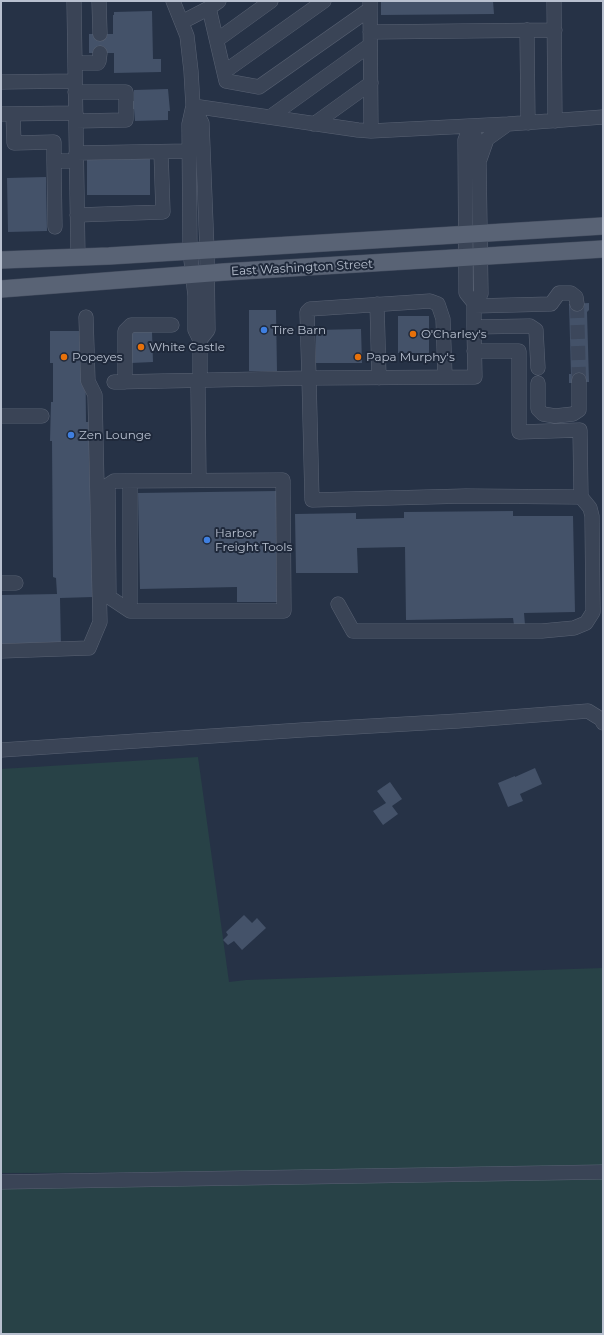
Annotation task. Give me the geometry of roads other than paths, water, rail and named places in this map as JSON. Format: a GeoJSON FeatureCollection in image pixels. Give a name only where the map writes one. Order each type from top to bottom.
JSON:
{"type":"FeatureCollection","features":[{"type":"Feature","properties":{"kind":"main road","name":"East Washington Street"},"geometry":{"type":"LineString","coordinates":[[1,260],[78,258],[603,226]]}},
{"type":"Feature","properties":{"kind":"main road","name":"East Washington Street"},"geometry":{"type":"LineString","coordinates":[[1,289],[200,274],[603,249]]}},
{"type":"Feature","properties":{"kind":"street"},"geometry":{"type":"LineString","coordinates":[[74,1],[78,258]]}},
{"type":"Feature","properties":{"kind":"street"},"geometry":{"type":"LineString","coordinates":[[99,1],[100,34]]}},
{"type":"Feature","properties":{"kind":"street"},"geometry":{"type":"LineString","coordinates":[[173,1],[182,22],[189,52],[193,106],[189,124],[190,151],[200,274],[195,330],[200,340],[200,380],[198,387],[199,480]]}},
{"type":"Feature","properties":{"kind":"street"},"geometry":{"type":"LineString","coordinates":[[216,40],[271,1]]}},
{"type":"Feature","properties":{"kind":"street"},"geometry":{"type":"LineString","coordinates":[[224,72],[324,1]]}},
{"type":"Feature","properties":{"kind":"street"},"geometry":{"type":"LineString","coordinates":[[554,1],[555,121]]}},
{"type":"Feature","properties":{"kind":"street"},"geometry":{"type":"LineString","coordinates":[[182,22],[214,4],[216,40],[226,81],[259,87],[370,5]]}},
{"type":"Feature","properties":{"kind":"street"},"geometry":{"type":"LineString","coordinates":[[370,5],[371,131]]}},
{"type":"Feature","properties":{"kind":"street"},"geometry":{"type":"LineString","coordinates":[[270,117],[370,39],[527,30],[555,30]]}},
{"type":"Feature","properties":{"kind":"street"},"geometry":{"type":"LineString","coordinates":[[527,30],[528,123]]}},
{"type":"Feature","properties":{"kind":"street"},"geometry":{"type":"LineString","coordinates":[[75,63],[98,63],[100,53]]}},
{"type":"Feature","properties":{"kind":"street"},"geometry":{"type":"LineString","coordinates":[[1,82],[75,86],[126,92],[126,120],[7,114],[14,143],[54,142],[55,227]]}},
{"type":"Feature","properties":{"kind":"street"},"geometry":{"type":"LineString","coordinates":[[314,124],[371,83]]}},
{"type":"Feature","properties":{"kind":"street"},"geometry":{"type":"LineString","coordinates":[[193,106],[371,131],[528,123],[603,117]]}},
{"type":"Feature","properties":{"kind":"street"},"geometry":{"type":"LineString","coordinates":[[193,106],[202,123],[199,251]]}},
{"type":"Feature","properties":{"kind":"street"},"geometry":{"type":"LineString","coordinates":[[473,234],[480,160],[487,139],[508,124]]}},
{"type":"Feature","properties":{"kind":"street"},"geometry":{"type":"LineString","coordinates":[[471,126],[476,139],[477,152],[480,160]]}},
{"type":"Feature","properties":{"kind":"street"},"geometry":{"type":"LineString","coordinates":[[172,325],[131,325],[125,331],[120,382],[445,376],[475,377],[474,304],[481,294],[473,257],[473,234],[465,140],[471,126]]}},
{"type":"Feature","properties":{"kind":"street"},"geometry":{"type":"LineString","coordinates":[[54,161],[76,157],[190,151]]}},
{"type":"Feature","properties":{"kind":"street"},"geometry":{"type":"LineString","coordinates":[[77,215],[163,212],[161,152]]}},
{"type":"Feature","properties":{"kind":"street"},"geometry":{"type":"LineString","coordinates":[[474,304],[551,304],[559,293],[571,293],[576,297],[577,304]]}},
{"type":"Feature","properties":{"kind":"street"},"geometry":{"type":"LineString","coordinates":[[445,376],[443,319],[438,304],[430,300],[310,309],[307,312],[312,500],[466,496],[581,497]]}},
{"type":"Feature","properties":{"kind":"street"},"geometry":{"type":"LineString","coordinates":[[377,304],[379,378]]}},
{"type":"Feature","properties":{"kind":"street"},"geometry":{"type":"LineString","coordinates":[[1,651],[88,648],[100,622],[95,395],[88,381],[86,317]]}},
{"type":"Feature","properties":{"kind":"street"},"geometry":{"type":"LineString","coordinates":[[474,327],[530,326],[536,330],[538,368]]}},
{"type":"Feature","properties":{"kind":"street"},"geometry":{"type":"LineString","coordinates":[[338,604],[353,631],[542,631],[574,628],[586,623],[593,612],[592,516],[590,508],[581,497],[580,430],[519,432],[519,350],[474,351]]}},
{"type":"Feature","properties":{"kind":"street"},"geometry":{"type":"LineString","coordinates":[[538,383],[538,409],[543,414],[555,416],[573,414],[579,410],[579,380]]}},
{"type":"Feature","properties":{"kind":"street"},"geometry":{"type":"LineString","coordinates":[[1,416],[42,416]]}},
{"type":"Feature","properties":{"kind":"street"},"geometry":{"type":"LineString","coordinates":[[199,480],[283,480],[284,611],[130,611],[109,597],[108,485],[114,481],[199,480]]}},
{"type":"Feature","properties":{"kind":"street"},"geometry":{"type":"LineString","coordinates":[[130,481],[130,611]]}},
{"type":"Feature","properties":{"kind":"street"},"geometry":{"type":"LineString","coordinates":[[1,583],[16,583]]}},
{"type":"Feature","properties":{"kind":"street"},"geometry":{"type":"LineString","coordinates":[[1,750],[588,712],[601,719],[603,723]]}},
{"type":"Feature","properties":{"kind":"street"},"geometry":{"type":"LineString","coordinates":[[1,1182],[603,1172]]}},
{"type":"Feature","properties":{"kind":"tunnel"},"geometry":{"type":"LineString","coordinates":[[577,304],[579,380]]}},
{"type":"Feature","properties":{"kind":"place","name":"Tire Barn"},"geometry":{"type":"Point","coordinates":[264,330]}},
{"type":"Feature","properties":{"kind":"place","name":"O'Charley's"},"geometry":{"type":"Point","coordinates":[413,334]}},
{"type":"Feature","properties":{"kind":"place","name":"White Castle"},"geometry":{"type":"Point","coordinates":[141,347]}},
{"type":"Feature","properties":{"kind":"place","name":"Popeyes"},"geometry":{"type":"Point","coordinates":[64,357]}},
{"type":"Feature","properties":{"kind":"place","name":"Papa Murphy's"},"geometry":{"type":"Point","coordinates":[358,357]}},
{"type":"Feature","properties":{"kind":"place","name":"Zen Lounge"},"geometry":{"type":"Point","coordinates":[71,435]}},
{"type":"Feature","properties":{"kind":"place","name":"Harbor Freight Tools"},"geometry":{"type":"Point","coordinates":[207,540]}}]}
